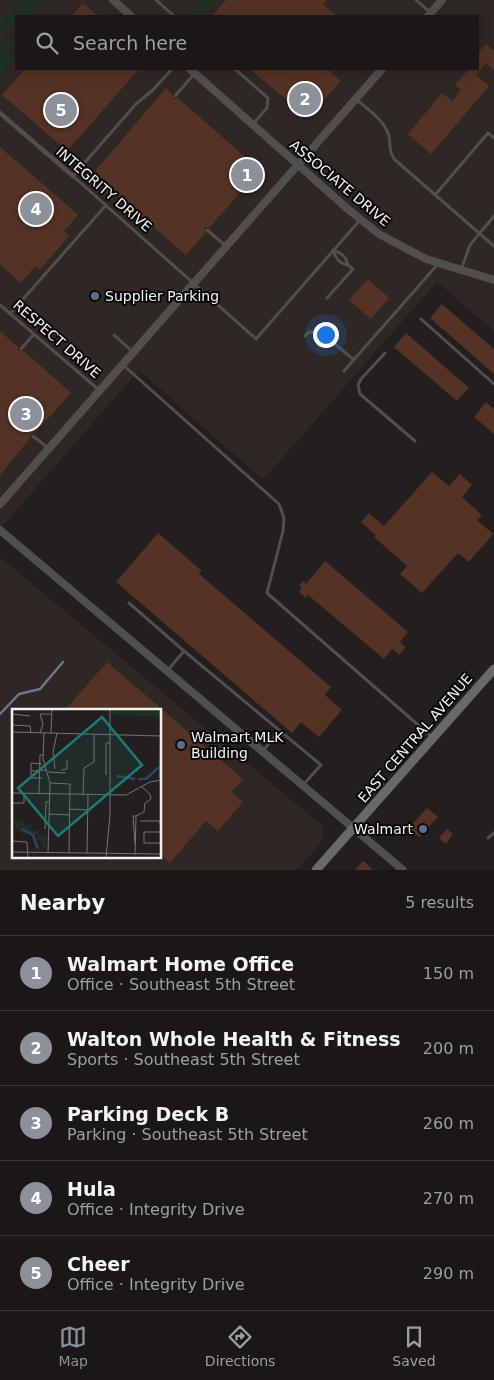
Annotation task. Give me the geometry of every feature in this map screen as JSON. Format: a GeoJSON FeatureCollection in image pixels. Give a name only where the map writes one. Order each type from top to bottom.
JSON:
{"type":"FeatureCollection","features":[{"type":"Feature","properties":{"kind":"main road","name":"EAST CENTRAL AVENUE"},"geometry":{"type":"LineString","coordinates":[[316,870],[494,669]]}},
{"type":"Feature","properties":{"kind":"street"},"geometry":{"type":"LineString","coordinates":[[113,0],[130,15]]}},
{"type":"Feature","properties":{"kind":"street"},"geometry":{"type":"LineString","coordinates":[[429,15],[442,0]]}},
{"type":"Feature","properties":{"kind":"street"},"geometry":{"type":"LineString","coordinates":[[0,504],[381,70]]}},
{"type":"Feature","properties":{"kind":"street","name":"ASSOCIATE DRIVE"},"geometry":{"type":"LineString","coordinates":[[192,71],[360,220],[394,243],[439,263],[494,280]]}},
{"type":"Feature","properties":{"kind":"street","name":"INTEGRITY DRIVE"},"geometry":{"type":"LineString","coordinates":[[0,113],[72,176]]}},
{"type":"Feature","properties":{"kind":"street"},"geometry":{"type":"LineString","coordinates":[[0,530],[402,870]]}},
{"type":"Feature","properties":{"kind":"lane"},"geometry":{"type":"LineString","coordinates":[[156,0],[173,15]]}},
{"type":"Feature","properties":{"kind":"lane"},"geometry":{"type":"LineString","coordinates":[[416,0],[429,15]]}},
{"type":"Feature","properties":{"kind":"lane"},"geometry":{"type":"LineString","coordinates":[[72,176],[136,104],[153,90],[171,70]]}},
{"type":"Feature","properties":{"kind":"lane"},"geometry":{"type":"LineString","coordinates":[[236,70],[268,98],[267,108],[253,124]]}},
{"type":"Feature","properties":{"kind":"lane"},"geometry":{"type":"LineString","coordinates":[[175,96],[192,71]]}},
{"type":"Feature","properties":{"kind":"lane"},"geometry":{"type":"LineString","coordinates":[[356,99],[383,124],[389,136],[390,152],[394,159],[494,246]]}},
{"type":"Feature","properties":{"kind":"lane"},"geometry":{"type":"LineString","coordinates":[[435,194],[488,133],[494,138]]}},
{"type":"Feature","properties":{"kind":"lane","name":"INTEGRITY DRIVE"},"geometry":{"type":"LineString","coordinates":[[72,176],[256,339],[333,250]]}},
{"type":"Feature","properties":{"kind":"lane"},"geometry":{"type":"LineString","coordinates":[[10,314],[106,205]]}},
{"type":"Feature","properties":{"kind":"lane"},"geometry":{"type":"LineString","coordinates":[[461,270],[470,245],[494,216]]}},
{"type":"Feature","properties":{"kind":"lane"},"geometry":{"type":"LineString","coordinates":[[333,250],[360,220]]}},
{"type":"Feature","properties":{"kind":"lane"},"geometry":{"type":"LineString","coordinates":[[208,230],[226,246]]}},
{"type":"Feature","properties":{"kind":"lane"},"geometry":{"type":"LineString","coordinates":[[327,298],[353,269],[335,258],[333,250]]}},
{"type":"Feature","properties":{"kind":"lane"},"geometry":{"type":"LineString","coordinates":[[333,250],[341,252],[348,265]]}},
{"type":"Feature","properties":{"kind":"lane"},"geometry":{"type":"LineString","coordinates":[[344,371],[439,263]]}},
{"type":"Feature","properties":{"kind":"lane","name":"RESPECT DRIVE"},"geometry":{"type":"LineString","coordinates":[[0,305],[100,391]]}},
{"type":"Feature","properties":{"kind":"lane"},"geometry":{"type":"LineString","coordinates":[[421,319],[494,384]]}},
{"type":"Feature","properties":{"kind":"lane"},"geometry":{"type":"LineString","coordinates":[[305,336],[309,332],[322,333],[354,360]]}},
{"type":"Feature","properties":{"kind":"lane"},"geometry":{"type":"LineString","coordinates":[[21,349],[34,334]]}},
{"type":"Feature","properties":{"kind":"lane"},"geometry":{"type":"LineString","coordinates":[[114,335],[133,352]]}},
{"type":"Feature","properties":{"kind":"lane"},"geometry":{"type":"LineString","coordinates":[[385,353],[361,379],[358,385],[360,394],[416,441]]}},
{"type":"Feature","properties":{"kind":"lane"},"geometry":{"type":"LineString","coordinates":[[122,364],[279,504],[284,518],[283,531],[267,593],[433,738]]}},
{"type":"Feature","properties":{"kind":"lane"},"geometry":{"type":"LineString","coordinates":[[33,436],[48,449]]}},
{"type":"Feature","properties":{"kind":"lane"},"geometry":{"type":"LineString","coordinates":[[128,603],[184,652],[321,765],[303,785]]}},
{"type":"Feature","properties":{"kind":"lane"},"geometry":{"type":"LineString","coordinates":[[168,671],[184,652]]}},
{"type":"Feature","properties":{"kind":"lane"},"geometry":{"type":"LineString","coordinates":[[263,751],[279,730]]}},
{"type":"Feature","properties":{"kind":"lane"},"geometry":{"type":"LineString","coordinates":[[488,838],[494,833]]}},
{"type":"Feature","properties":{"kind":"shaded area"},"geometry":{"type":"Polygon","coordinates":[[[0,0],[494,0],[494,331],[437,282],[263,480],[139,370],[0,529],[0,0]]]}},
{"type":"Feature","properties":{"kind":"shaded area"},"geometry":{"type":"Polygon","coordinates":[[[0,557],[323,826],[323,840],[297,870],[0,870],[0,557]]]}},
{"type":"Feature","properties":{"kind":"green space"},"geometry":{"type":"Polygon","coordinates":[[[20,0],[46,0],[27,15],[15,15],[15,25],[0,36],[0,22],[20,0]]]}},
{"type":"Feature","properties":{"kind":"green space"},"geometry":{"type":"Polygon","coordinates":[[[198,0],[218,0],[204,15],[197,15],[190,9],[198,0]]]}},
{"type":"Feature","properties":{"kind":"green space"},"geometry":{"type":"Polygon","coordinates":[[[10,36],[15,40],[9,50],[15,55],[15,61],[0,79],[0,44],[10,36]]]}},
{"type":"Feature","properties":{"kind":"building"},"geometry":{"type":"Polygon","coordinates":[[[226,0],[326,0],[323,4],[336,15],[213,15],[226,0]]]}},
{"type":"Feature","properties":{"kind":"building"},"geometry":{"type":"Polygon","coordinates":[[[83,3],[97,15],[72,15],[83,3]]]}},
{"type":"Feature","properties":{"kind":"building"},"geometry":{"type":"Polygon","coordinates":[[[486,44],[494,51],[494,70],[486,63],[476,75],[489,86],[431,154],[408,134],[442,93],[452,101],[461,90],[455,85],[468,70],[479,70],[479,52],[486,44]]]}},
{"type":"Feature","properties":{"kind":"building"},"geometry":{"type":"Polygon","coordinates":[[[24,70],[138,70],[67,151],[2,95],[24,70]]]}},
{"type":"Feature","properties":{"kind":"building"},"geometry":{"type":"Polygon","coordinates":[[[251,70],[328,70],[341,81],[308,118],[251,70]]]}},
{"type":"Feature","properties":{"kind":"building"},"geometry":{"type":"Polygon","coordinates":[[[166,88],[172,94],[173,99],[178,98],[260,170],[209,228],[205,227],[205,233],[186,255],[111,190],[107,194],[94,182],[99,177],[94,173],[96,170],[166,88]]]}},
{"type":"Feature","properties":{"kind":"building"},"geometry":{"type":"Polygon","coordinates":[[[0,147],[78,215],[64,231],[69,236],[40,270],[35,266],[21,283],[0,264],[0,147]]]}},
{"type":"Feature","properties":{"kind":"building"},"geometry":{"type":"Polygon","coordinates":[[[368,279],[389,298],[371,319],[349,300],[368,279]]]}},
{"type":"Feature","properties":{"kind":"building"},"geometry":{"type":"Polygon","coordinates":[[[442,304],[494,349],[494,374],[430,318],[442,304]]]}},
{"type":"Feature","properties":{"kind":"building"},"geometry":{"type":"Polygon","coordinates":[[[0,331],[18,347],[18,351],[24,351],[71,393],[35,433],[31,434],[30,438],[0,475],[0,331]]]}},
{"type":"Feature","properties":{"kind":"building"},"geometry":{"type":"Polygon","coordinates":[[[406,333],[469,388],[457,401],[394,347],[406,333]]]}},
{"type":"Feature","properties":{"kind":"building"},"geometry":{"type":"Polygon","coordinates":[[[486,402],[494,409],[494,434],[474,417],[486,402]]]}},
{"type":"Feature","properties":{"kind":"building"},"geometry":{"type":"Polygon","coordinates":[[[432,472],[449,486],[460,474],[472,485],[462,497],[482,515],[477,520],[493,534],[469,562],[458,553],[422,593],[400,574],[407,566],[374,537],[376,535],[361,522],[369,513],[384,526],[432,472]]]}},
{"type":"Feature","properties":{"kind":"building"},"geometry":{"type":"Polygon","coordinates":[[[158,533],[202,571],[199,574],[331,687],[325,695],[342,710],[319,737],[301,722],[292,733],[116,582],[158,533]]]}},
{"type":"Feature","properties":{"kind":"building"},"geometry":{"type":"Polygon","coordinates":[[[325,561],[408,632],[400,642],[406,647],[399,655],[392,649],[384,659],[308,595],[306,598],[299,592],[302,588],[299,586],[303,581],[306,584],[325,561]]]}},
{"type":"Feature","properties":{"kind":"building","name":"Walmart MLK Building"},"geometry":{"type":"Polygon","coordinates":[[[107,662],[243,779],[231,792],[243,802],[218,831],[206,821],[170,863],[161,855],[161,709],[66,709],[107,662]]]}},
{"type":"Feature","properties":{"kind":"building"},"geometry":{"type":"Polygon","coordinates":[[[427,808],[438,817],[419,837],[409,828],[427,808]]]}},
{"type":"Feature","properties":{"kind":"building"},"geometry":{"type":"Polygon","coordinates":[[[447,829],[453,834],[446,844],[439,838],[447,829]]]}},
{"type":"Feature","properties":{"kind":"building"},"geometry":{"type":"Polygon","coordinates":[[[363,861],[373,870],[355,870],[363,861]]]}},
{"type":"Feature","properties":{"kind":"waterway"},"geometry":{"type":"LineString","coordinates":[[0,714],[19,694],[40,689],[63,662]]}},
{"type":"Feature","properties":{"kind":"place","name":"Walton Whole Health & Fitness"},"geometry":{"type":"Point","coordinates":[305,99]}},
{"type":"Feature","properties":{"kind":"place","name":"Cheer"},"geometry":{"type":"Point","coordinates":[61,110]}},
{"type":"Feature","properties":{"kind":"place","name":"Walmart Home Office"},"geometry":{"type":"Point","coordinates":[247,175]}},
{"type":"Feature","properties":{"kind":"place","name":"Hula"},"geometry":{"type":"Point","coordinates":[36,209]}},
{"type":"Feature","properties":{"kind":"place","name":"Supplier Parking"},"geometry":{"type":"Point","coordinates":[95,296]}},
{"type":"Feature","properties":{"kind":"place","name":"Parking Deck B"},"geometry":{"type":"Point","coordinates":[26,414]}},
{"type":"Feature","properties":{"kind":"place","name":"Walmart MLK Building"},"geometry":{"type":"Point","coordinates":[181,745]}},
{"type":"Feature","properties":{"kind":"place","name":"Walmart"},"geometry":{"type":"Point","coordinates":[423,829]}}]}
